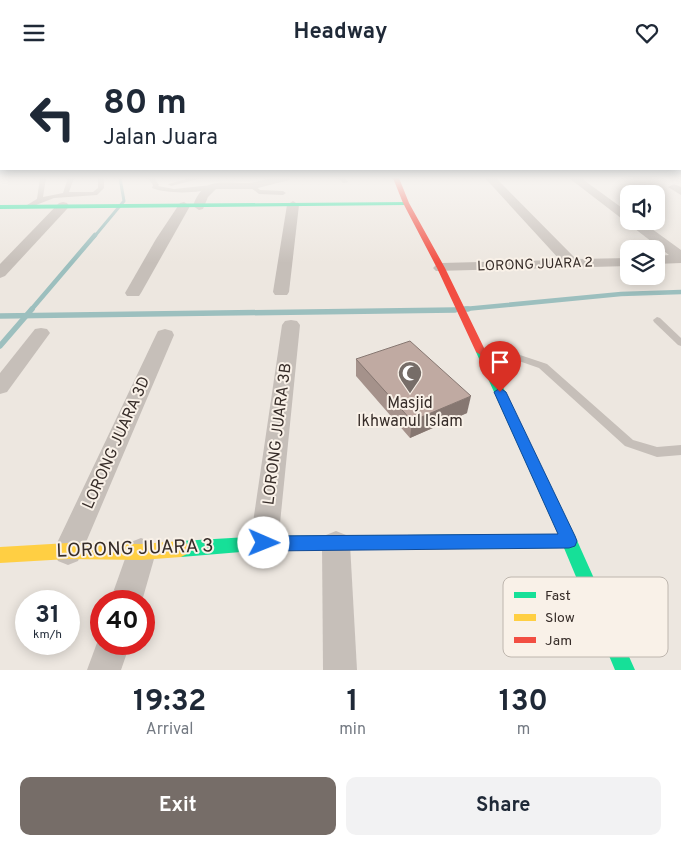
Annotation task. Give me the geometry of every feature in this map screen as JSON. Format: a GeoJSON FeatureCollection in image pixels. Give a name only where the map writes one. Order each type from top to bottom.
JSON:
{"type":"FeatureCollection","features":[{"type":"Feature","properties":{"kind":"street"},"geometry":{"type":"LineString","coordinates":[[0,207],[22,206]]}},
{"type":"Feature","properties":{"kind":"street"},"geometry":{"type":"LineString","coordinates":[[0,273],[59,206]]}},
{"type":"Feature","properties":{"kind":"street"},"geometry":{"type":"LineString","coordinates":[[133,293],[184,206]]}},
{"type":"Feature","properties":{"kind":"street"},"geometry":{"type":"LineString","coordinates":[[281,292],[293,206]]}},
{"type":"Feature","properties":{"kind":"street"},"geometry":{"type":"LineString","coordinates":[[408,206],[441,268],[485,359],[585,577]]}},
{"type":"Feature","properties":{"kind":"street"},"geometry":{"type":"LineString","coordinates":[[517,206],[572,264]]}},
{"type":"Feature","properties":{"kind":"street"},"geometry":{"type":"LineString","coordinates":[[644,230],[681,258]]}},
{"type":"Feature","properties":{"kind":"street"},"geometry":{"type":"LineString","coordinates":[[665,259],[681,258]]}},
{"type":"Feature","properties":{"kind":"street","name":"LORONG JUARA 2"},"geometry":{"type":"LineString","coordinates":[[441,268],[620,262]]}},
{"type":"Feature","properties":{"kind":"street","name":"LORONG JUARA 3B"},"geometry":{"type":"LineString","coordinates":[[264,543],[291,325]]}},
{"type":"Feature","properties":{"kind":"street"},"geometry":{"type":"LineString","coordinates":[[0,387],[41,333]]}},
{"type":"Feature","properties":{"kind":"street","name":"LORONG JUARA 3D"},"geometry":{"type":"LineString","coordinates":[[68,551],[166,335]]}},
{"type":"Feature","properties":{"kind":"street","name":"LORONG JUARA 3"},"geometry":{"type":"LineString","coordinates":[[0,555],[68,551],[141,552],[264,543],[569,541]]}},
{"type":"Feature","properties":{"kind":"street"},"geometry":{"type":"LineString","coordinates":[[336,544],[340,670]]}},
{"type":"Feature","properties":{"kind":"street"},"geometry":{"type":"LineString","coordinates":[[129,590],[141,552]]}},
{"type":"Feature","properties":{"kind":"street"},"geometry":{"type":"LineString","coordinates":[[104,670],[109,655]]}},
{"type":"Feature","properties":{"kind":"street"},"geometry":{"type":"LineString","coordinates":[[619,657],[625,670]]}},
{"type":"Feature","properties":{"kind":"lane"},"geometry":{"type":"LineString","coordinates":[[657,320],[681,343]]}},
{"type":"Feature","properties":{"kind":"lane"},"geometry":{"type":"LineString","coordinates":[[485,359],[517,357],[544,366],[629,443],[657,452],[681,450]]}},
{"type":"Feature","properties":{"kind":"building","name":"Masjid Ikhwanul Islam"},"geometry":{"type":"Polygon","coordinates":[[[410,341],[471,396],[412,421],[356,359],[410,341]]]}},
{"type":"Feature","properties":{"kind":"waterway"},"geometry":{"type":"LineString","coordinates":[[94,237],[120,206]]}},
{"type":"Feature","properties":{"kind":"waterway"},"geometry":{"type":"LineString","coordinates":[[31,310],[95,235]]}},
{"type":"Feature","properties":{"kind":"waterway"},"geometry":{"type":"LineString","coordinates":[[468,309],[465,309],[621,294],[681,292]]}},
{"type":"Feature","properties":{"kind":"waterway"},"geometry":{"type":"LineString","coordinates":[[26,316],[32,309]]}},
{"type":"Feature","properties":{"kind":"waterway"},"geometry":{"type":"LineString","coordinates":[[26,316],[455,310]]}},
{"type":"Feature","properties":{"kind":"waterway"},"geometry":{"type":"LineString","coordinates":[[0,316],[26,316]]}},
{"type":"Feature","properties":{"kind":"waterway"},"geometry":{"type":"LineString","coordinates":[[0,346],[26,316]]}},
{"type":"Feature","properties":{"kind":"traffic: fast"},"geometry":{"type":"LineString","coordinates":[[0,207],[78,206]]}},
{"type":"Feature","properties":{"kind":"traffic: fast"},"geometry":{"type":"LineString","coordinates":[[481,352],[585,577]]}},
{"type":"Feature","properties":{"kind":"traffic: fast"},"geometry":{"type":"LineString","coordinates":[[181,549],[264,543],[569,541]]}},
{"type":"Feature","properties":{"kind":"traffic: fast"},"geometry":{"type":"LineString","coordinates":[[619,657],[625,670]]}},
{"type":"Feature","properties":{"kind":"traffic: slow"},"geometry":{"type":"LineString","coordinates":[[0,555],[68,551],[141,552],[181,549]]}},
{"type":"Feature","properties":{"kind":"traffic: jam"},"geometry":{"type":"LineString","coordinates":[[408,206],[441,268],[481,352]]}},
{"type":"Feature","properties":{"kind":"place","name":"Masjid Ikhwanul Islam"},"geometry":{"type":"Point","coordinates":[410,394]}},
{"type":"Feature","properties":{"kind":"route"},"geometry":{"type":"LineString","coordinates":[[264,543],[569,541],[500,392]]}}]}
